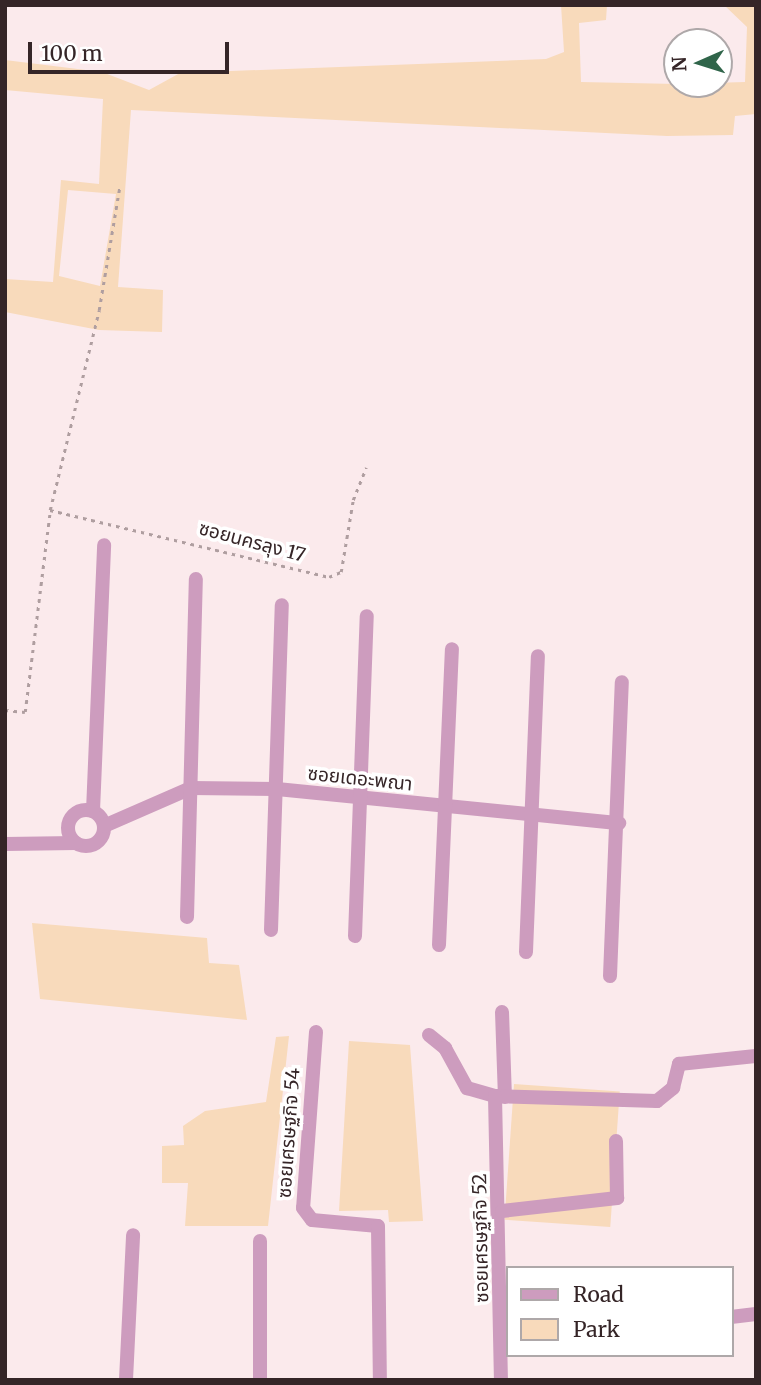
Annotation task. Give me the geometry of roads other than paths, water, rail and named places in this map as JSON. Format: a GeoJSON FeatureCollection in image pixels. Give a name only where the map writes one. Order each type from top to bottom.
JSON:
{"type":"FeatureCollection","features":[{"type":"Feature","properties":{"kind":"street"},"geometry":{"type":"LineString","coordinates":[[104,545],[93,811],[104,826]]}},
{"type":"Feature","properties":{"kind":"street"},"geometry":{"type":"LineString","coordinates":[[187,917],[196,579]]}},
{"type":"Feature","properties":{"kind":"street"},"geometry":{"type":"LineString","coordinates":[[271,930],[282,605]]}},
{"type":"Feature","properties":{"kind":"street"},"geometry":{"type":"LineString","coordinates":[[355,936],[364,800],[368,616]]}},
{"type":"Feature","properties":{"kind":"street"},"geometry":{"type":"LineString","coordinates":[[439,945],[449,807],[452,649]]}},
{"type":"Feature","properties":{"kind":"street"},"geometry":{"type":"LineString","coordinates":[[526,952],[538,656]]}},
{"type":"Feature","properties":{"kind":"street"},"geometry":{"type":"LineString","coordinates":[[610,976],[619,823],[622,682]]}},
{"type":"Feature","properties":{"kind":"street","name":"ซอยเดอะพณา"},"geometry":{"type":"LineString","coordinates":[[5,844],[94,844],[104,826],[191,788],[277,789],[364,800],[619,823]]}},
{"type":"Feature","properties":{"kind":"street"},"geometry":{"type":"LineString","coordinates":[[76,843],[68,828],[72,817],[93,811]]}},
{"type":"Feature","properties":{"kind":"street","name":"ซอยเศรษฐกิจ 52"},"geometry":{"type":"LineString","coordinates":[[501,1380],[502,1012]]}},
{"type":"Feature","properties":{"kind":"street","name":"ซอยเศรษฐกิจ 54"},"geometry":{"type":"LineString","coordinates":[[316,1032],[303,1208],[312,1220],[378,1226],[380,1380]]}},
{"type":"Feature","properties":{"kind":"street"},"geometry":{"type":"LineString","coordinates":[[429,1035],[445,1048],[467,1088],[500,1096],[657,1101],[673,1088],[679,1063],[756,1056]]}},
{"type":"Feature","properties":{"kind":"street"},"geometry":{"type":"LineString","coordinates":[[502,1211],[617,1198],[616,1141]]}},
{"type":"Feature","properties":{"kind":"street"},"geometry":{"type":"LineString","coordinates":[[126,1380],[134,1235]]}},
{"type":"Feature","properties":{"kind":"street"},"geometry":{"type":"LineString","coordinates":[[260,1241],[260,1380]]}},
{"type":"Feature","properties":{"kind":"street"},"geometry":{"type":"LineString","coordinates":[[733,1317],[756,1314]]}}]}
